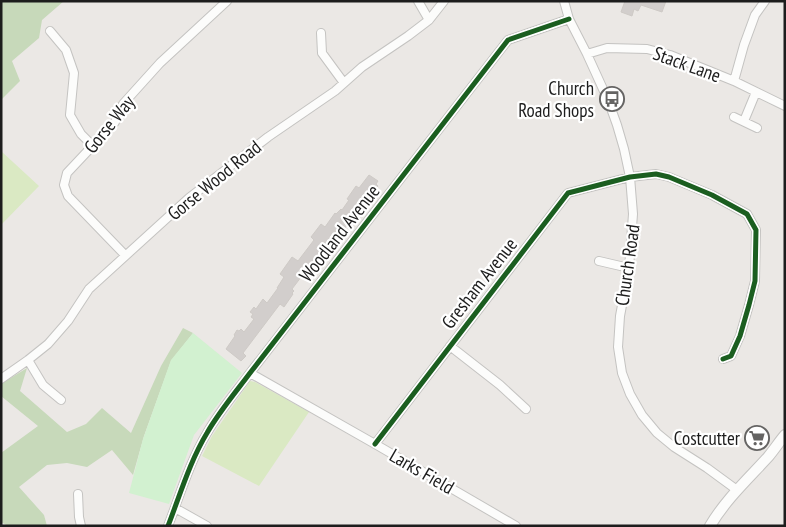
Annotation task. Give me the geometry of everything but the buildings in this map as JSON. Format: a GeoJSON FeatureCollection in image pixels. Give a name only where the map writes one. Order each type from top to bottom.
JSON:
{"type":"FeatureCollection","features":[{"type":"Feature","properties":{"kind":"street"},"geometry":{"type":"LineString","coordinates":[[418,1],[429,20]]}},
{"type":"Feature","properties":{"kind":"street","name":"Gorse Wood Road"},"geometry":{"type":"LineString","coordinates":[[1,379],[48,344],[68,321],[89,288],[189,198],[268,136],[429,20],[444,1]]}},
{"type":"Feature","properties":{"kind":"street","name":"Church Road"},"geometry":{"type":"LineString","coordinates":[[564,1],[569,19],[608,100],[617,124],[630,177],[633,214],[629,268],[620,316],[618,347],[622,373],[630,394],[642,415],[657,433],[736,490]]}},
{"type":"Feature","properties":{"kind":"street"},"geometry":{"type":"LineString","coordinates":[[734,82],[755,15],[765,1]]}},
{"type":"Feature","properties":{"kind":"street","name":"Gorse Way"},"geometry":{"type":"LineString","coordinates":[[126,256],[68,196],[64,184],[67,173],[115,122],[123,104],[160,63],[222,3]]}},
{"type":"Feature","properties":{"kind":"street","name":"Woodland Avenue"},"geometry":{"type":"LineString","coordinates":[[168,526],[193,462],[206,434],[218,415],[508,40],[569,19]]}},
{"type":"Feature","properties":{"kind":"street"},"geometry":{"type":"LineString","coordinates":[[50,31],[66,50],[74,73],[70,114],[81,134],[93,146]]}},
{"type":"Feature","properties":{"kind":"street"},"geometry":{"type":"LineString","coordinates":[[321,33],[322,52],[344,83]]}},
{"type":"Feature","properties":{"kind":"street","name":"Stack Lane"},"geometry":{"type":"LineString","coordinates":[[587,54],[607,48],[647,49],[670,55],[785,106]]}},
{"type":"Feature","properties":{"kind":"street"},"geometry":{"type":"LineString","coordinates":[[744,121],[756,92]]}},
{"type":"Feature","properties":{"kind":"street"},"geometry":{"type":"LineString","coordinates":[[734,117],[757,128]]}},
{"type":"Feature","properties":{"kind":"street","name":"Gresham Avenue"},"geometry":{"type":"LineString","coordinates":[[375,444],[568,193],[630,177],[656,174],[670,177],[712,195],[746,214],[756,230],[755,282],[740,336],[731,356],[723,359]]}},
{"type":"Feature","properties":{"kind":"street"},"geometry":{"type":"LineString","coordinates":[[599,261],[629,268]]}},
{"type":"Feature","properties":{"kind":"street","name":"Gresham Avenue"},"geometry":{"type":"LineString","coordinates":[[450,346],[500,385],[526,409]]}},
{"type":"Feature","properties":{"kind":"street"},"geometry":{"type":"LineString","coordinates":[[28,360],[43,385],[61,400]]}},
{"type":"Feature","properties":{"kind":"street","name":"Larks Field"},"geometry":{"type":"LineString","coordinates":[[250,373],[516,526]]}},
{"type":"Feature","properties":{"kind":"street"},"geometry":{"type":"LineString","coordinates":[[710,526],[736,490],[785,435]]}},
{"type":"Feature","properties":{"kind":"street"},"geometry":{"type":"LineString","coordinates":[[78,494],[81,526]]}},
{"type":"Feature","properties":{"kind":"street"},"geometry":{"type":"LineString","coordinates":[[175,508],[207,526]]}},
{"type":"Feature","properties":{"kind":"green space"},"geometry":{"type":"Polygon","coordinates":[[[1,1],[64,1],[42,20],[39,38],[12,61],[20,81],[1,100],[1,1]]]}},
{"type":"Feature","properties":{"kind":"green space"},"geometry":{"type":"Polygon","coordinates":[[[1,151],[39,186],[1,225],[1,151]]]}},
{"type":"Feature","properties":{"kind":"green space"},"geometry":{"type":"Polygon","coordinates":[[[183,328],[193,333],[171,361],[144,436],[133,475],[112,450],[87,467],[67,463],[47,465],[19,487],[44,515],[47,526],[8,526],[1,522],[1,453],[38,426],[1,396],[1,384],[27,368],[20,391],[67,432],[86,424],[102,408],[131,433],[161,366],[183,328]]]}},
{"type":"Feature","properties":{"kind":"green space"},"geometry":{"type":"Polygon","coordinates":[[[193,333],[242,373],[194,435],[169,504],[129,493],[143,439],[171,360],[193,333]]]}},
{"type":"Feature","properties":{"kind":"green space"},"geometry":{"type":"Polygon","coordinates":[[[250,381],[309,412],[259,486],[202,456],[212,436],[250,381]]]}},
{"type":"Feature","properties":{"kind":"cycle path"},"geometry":{"type":"LineString","coordinates":[[168,526],[195,455],[222,410],[508,40],[569,19]]}},
{"type":"Feature","properties":{"kind":"cycle path"},"geometry":{"type":"LineString","coordinates":[[375,444],[568,193],[630,177],[656,174],[669,177],[712,195],[747,214],[756,230],[755,281],[749,305],[740,336],[731,356],[723,359]]}},
{"type":"Feature","properties":{"kind":"place","name":"Church Road Shops"},"geometry":{"type":"Point","coordinates":[612,99]}},
{"type":"Feature","properties":{"kind":"place","name":"Costcutter"},"geometry":{"type":"Point","coordinates":[757,438]}}]}
